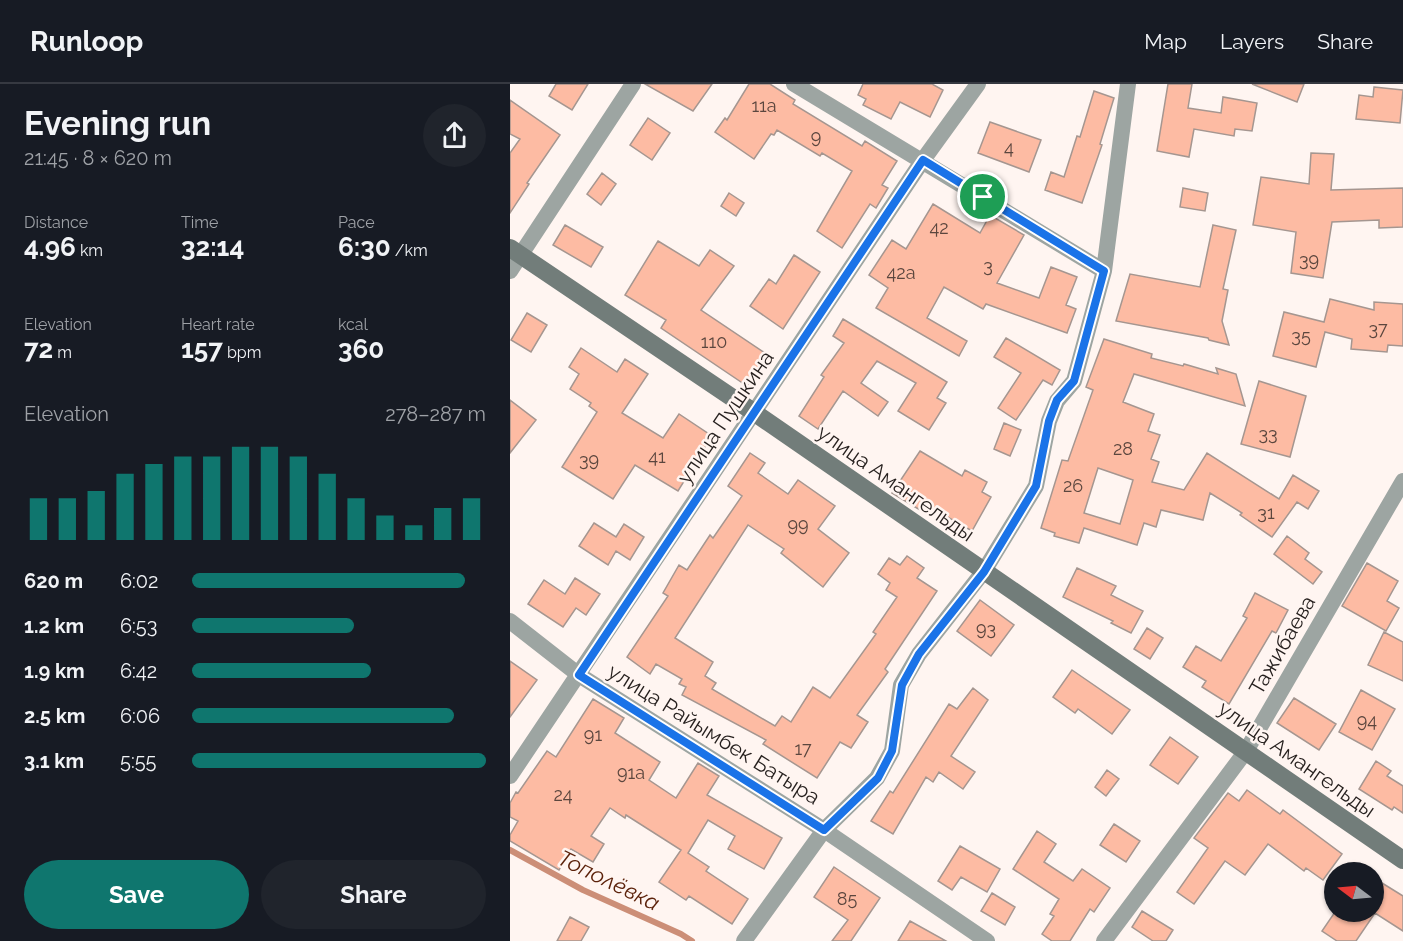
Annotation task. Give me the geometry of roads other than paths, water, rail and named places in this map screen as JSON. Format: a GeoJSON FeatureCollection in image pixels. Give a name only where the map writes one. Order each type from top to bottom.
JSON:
{"type":"FeatureCollection","features":[{"type":"Feature","properties":{"kind":"street"},"geometry":{"type":"LineString","coordinates":[[510,271],[515,252],[633,84]]}},
{"type":"Feature","properties":{"kind":"street"},"geometry":{"type":"LineString","coordinates":[[794,84],[1104,271]]}},
{"type":"Feature","properties":{"kind":"street","name":"улица Пушкина"},"geometry":{"type":"LineString","coordinates":[[510,776],[923,160],[978,84]]}},
{"type":"Feature","properties":{"kind":"street"},"geometry":{"type":"LineString","coordinates":[[744,941],[824,830],[878,778],[892,751],[902,685],[919,654],[984,572],[1036,486],[1049,421],[1057,400],[1074,381],[1104,271],[1128,84]]}},
{"type":"Feature","properties":{"kind":"street","name":"улица Амангельды"},"geometry":{"type":"LineString","coordinates":[[515,252],[755,413],[1403,860]]}},
{"type":"Feature","properties":{"kind":"street","name":"Тажибаева"},"geometry":{"type":"LineString","coordinates":[[1104,941],[1246,751],[1403,481]]}},
{"type":"Feature","properties":{"kind":"street","name":"улица Райымбек Батыра"},"geometry":{"type":"LineString","coordinates":[[510,621],[579,675],[824,830],[987,941]]}},
{"type":"Feature","properties":{"kind":"waterway","name":"Тополёвка"},"geometry":{"type":"LineString","coordinates":[[510,850],[583,890],[692,941]]}}]}
